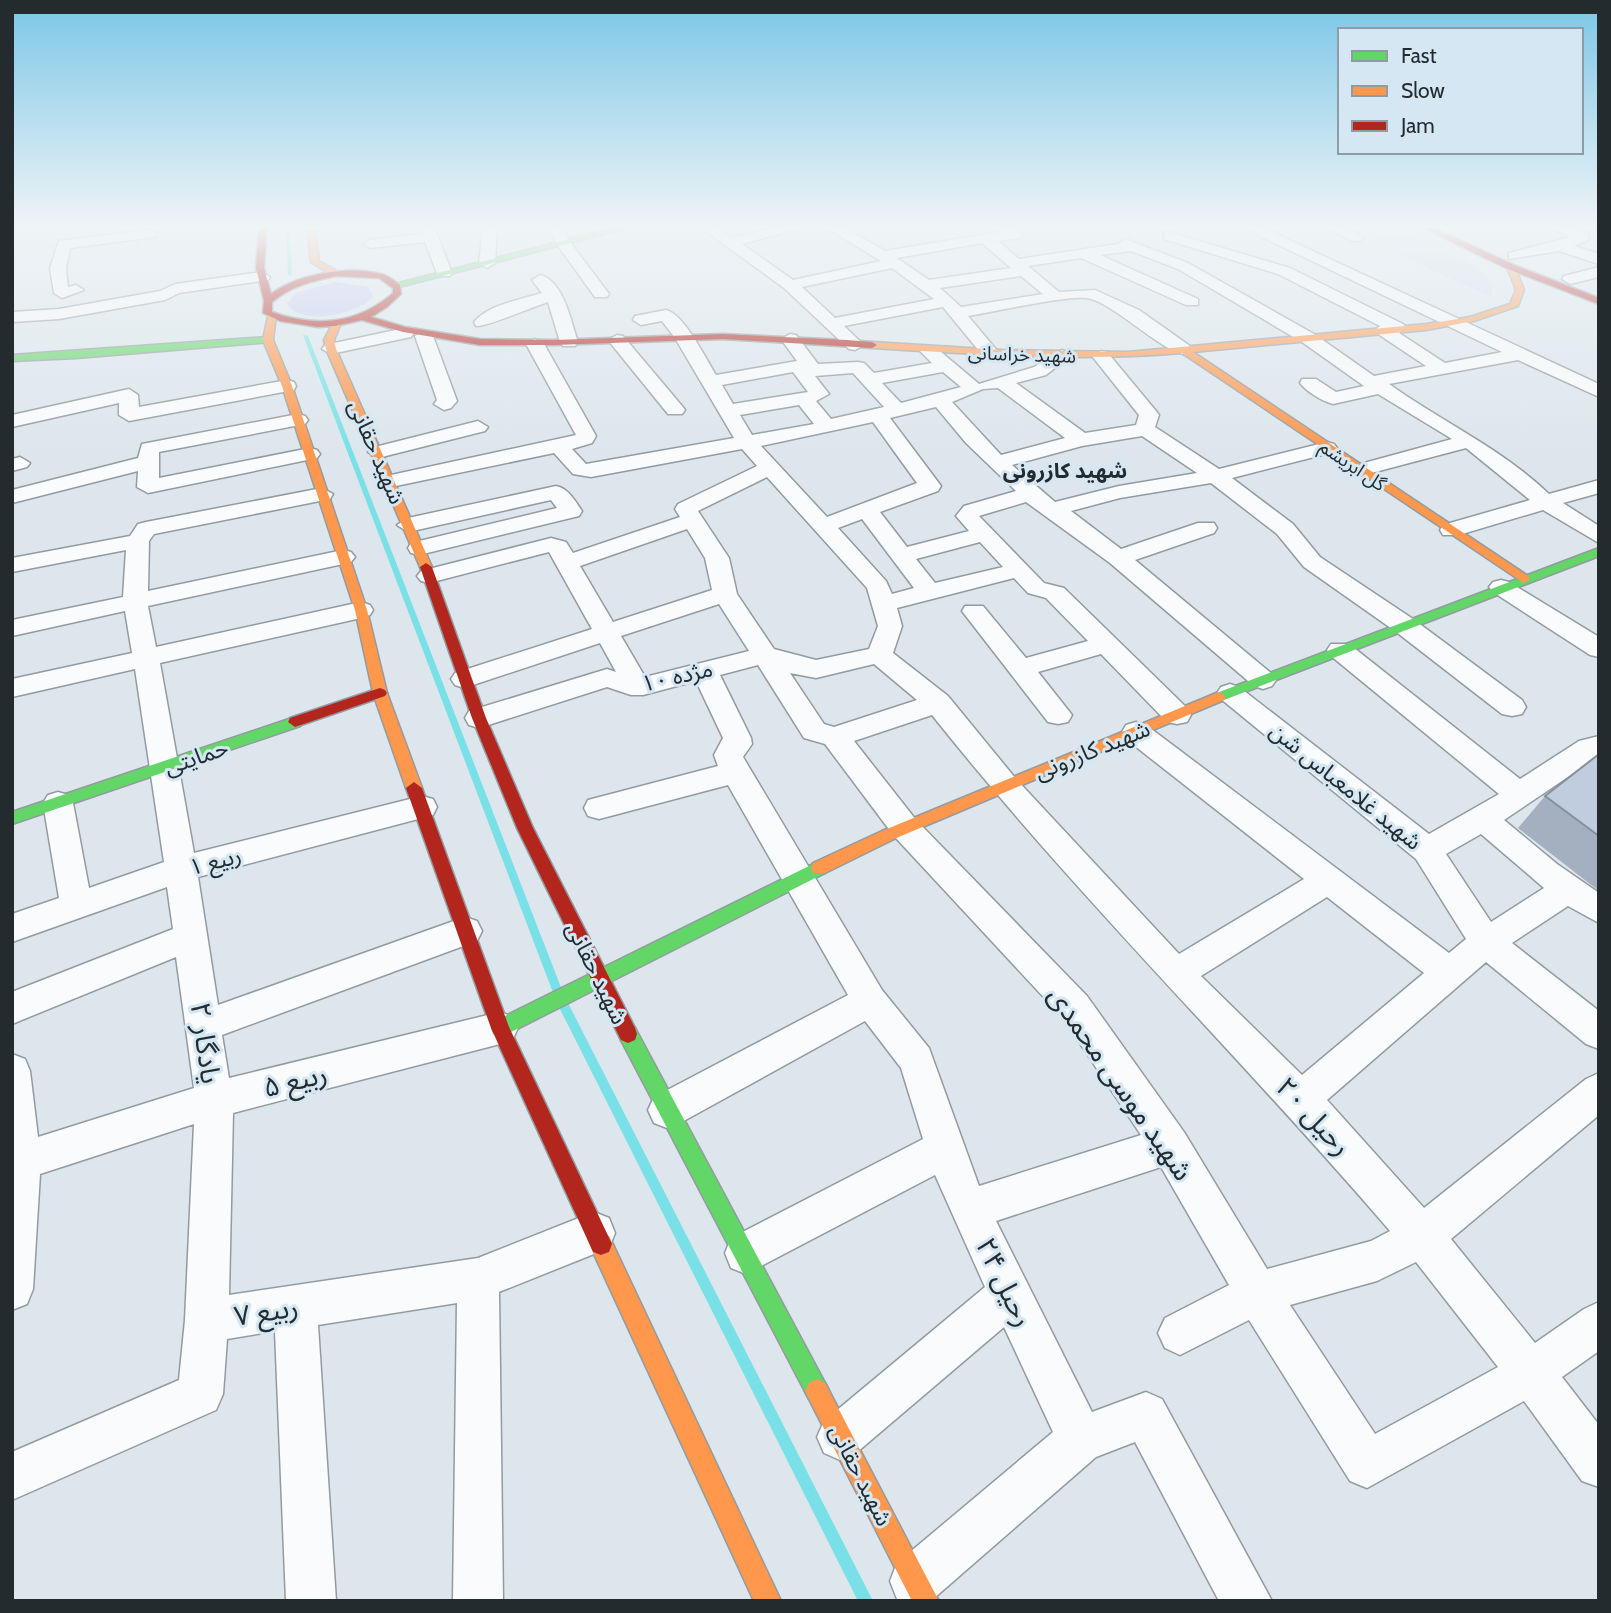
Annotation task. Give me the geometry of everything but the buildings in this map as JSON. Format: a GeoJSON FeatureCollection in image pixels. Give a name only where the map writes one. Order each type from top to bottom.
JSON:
{"type":"FeatureCollection","features":[{"type":"Feature","properties":{"kind":"main road"},"geometry":{"type":"LineString","coordinates":[[267,302],[268,340],[287,386],[361,610],[380,693],[500,1028],[768,1601]]}},
{"type":"Feature","properties":{"kind":"main road"},"geometry":{"type":"LineString","coordinates":[[178,344],[269,310],[272,302]]}},
{"type":"Feature","properties":{"kind":"main road"},"geometry":{"type":"LineString","coordinates":[[269,310],[300,324],[337,323],[362,317],[391,302]]}},
{"type":"Feature","properties":{"kind":"main road","name":"شهید خراسانی"},"geometry":{"type":"LineString","coordinates":[[362,317],[405,333],[424,336],[535,344],[683,336],[790,339],[929,351],[1101,356],[1184,351],[1453,323],[1494,314],[1514,306],[1515,302]]}},
{"type":"Feature","properties":{"kind":"main road"},"geometry":{"type":"LineString","coordinates":[[331,349],[329,340],[337,323]]}},
{"type":"Feature","properties":{"kind":"main road"},"geometry":{"type":"LineString","coordinates":[[12,358],[72,358],[178,344],[268,340]]}},
{"type":"Feature","properties":{"kind":"main road","name":"شهید حقانی"},"geometry":{"type":"LineString","coordinates":[[331,349],[419,548],[464,679],[525,828],[599,981],[746,1253],[920,1591]]}},
{"type":"Feature","properties":{"kind":"main road","name":"گل ابریشم"},"geometry":{"type":"LineString","coordinates":[[1184,351],[1451,530],[1512,583]]}},
{"type":"Feature","properties":{"kind":"main road"},"geometry":{"type":"LineString","coordinates":[[338,401],[358,405]]}},
{"type":"Feature","properties":{"kind":"main road"},"geometry":{"type":"LineString","coordinates":[[298,420],[308,408],[315,406]]}},
{"type":"Feature","properties":{"kind":"main road","name":"شهید کازرونی"},"geometry":{"type":"LineString","coordinates":[[500,1028],[905,828],[1263,680],[1599,552]]}},
{"type":"Feature","properties":{"kind":"main road","name":"حمایتی"},"geometry":{"type":"LineString","coordinates":[[12,818],[166,768],[380,693]]}},
{"type":"Feature","properties":{"kind":"street"},"geometry":{"type":"LineString","coordinates":[[72,312],[76,302]]}},
{"type":"Feature","properties":{"kind":"street"},"geometry":{"type":"LineString","coordinates":[[12,317],[72,312],[120,302]]}},
{"type":"Feature","properties":{"kind":"street"},"geometry":{"type":"LineString","coordinates":[[482,322],[499,312],[529,302]]}},
{"type":"Feature","properties":{"kind":"street"},"geometry":{"type":"LineString","coordinates":[[555,302],[569,342]]}},
{"type":"Feature","properties":{"kind":"street"},"geometry":{"type":"LineString","coordinates":[[809,302],[855,345]]}},
{"type":"Feature","properties":{"kind":"street"},"geometry":{"type":"LineString","coordinates":[[882,302],[894,312]]}},
{"type":"Feature","properties":{"kind":"street"},"geometry":{"type":"LineString","coordinates":[[947,302],[990,353]]}},
{"type":"Feature","properties":{"kind":"street"},"geometry":{"type":"LineString","coordinates":[[832,323],[894,312],[1001,302]]}},
{"type":"Feature","properties":{"kind":"street"},"geometry":{"type":"LineString","coordinates":[[1108,302],[1133,314],[1184,351]]}},
{"type":"Feature","properties":{"kind":"street"},"geometry":{"type":"LineString","coordinates":[[1133,314],[1191,302]]}},
{"type":"Feature","properties":{"kind":"street"},"geometry":{"type":"LineString","coordinates":[[1249,302],[1469,442],[1520,478],[1544,500],[1599,536]]}},
{"type":"Feature","properties":{"kind":"street"},"geometry":{"type":"LineString","coordinates":[[1341,302],[1390,329],[1443,369]]}},
{"type":"Feature","properties":{"kind":"street"},"geometry":{"type":"LineString","coordinates":[[1409,302],[1599,391]]}},
{"type":"Feature","properties":{"kind":"street"},"geometry":{"type":"LineString","coordinates":[[641,320],[666,315],[683,336],[746,440],[878,586],[885,603],[890,626],[879,655],[816,669],[765,655]]}},
{"type":"Feature","properties":{"kind":"street"},"geometry":{"type":"LineString","coordinates":[[331,349],[405,333]]}},
{"type":"Feature","properties":{"kind":"street"},"geometry":{"type":"LineString","coordinates":[[424,336],[447,401],[444,404]]}},
{"type":"Feature","properties":{"kind":"street"},"geometry":{"type":"LineString","coordinates":[[790,339],[809,364],[800,368]]}},
{"type":"Feature","properties":{"kind":"street"},"geometry":{"type":"LineString","coordinates":[[617,340],[675,410]]}},
{"type":"Feature","properties":{"kind":"street"},"geometry":{"type":"LineString","coordinates":[[391,481],[585,439],[586,436],[535,344]]}},
{"type":"Feature","properties":{"kind":"street"},"geometry":{"type":"LineString","coordinates":[[929,351],[974,389]]}},
{"type":"Feature","properties":{"kind":"street"},"geometry":{"type":"LineString","coordinates":[[1309,383],[1333,398],[1443,369],[1520,354]]}},
{"type":"Feature","properties":{"kind":"street"},"geometry":{"type":"LineString","coordinates":[[559,446],[580,470],[591,471],[826,426],[940,400],[1040,371],[1062,355]]}},
{"type":"Feature","properties":{"kind":"street"},"geometry":{"type":"LineString","coordinates":[[1101,356],[1149,415],[1145,429]]}},
{"type":"Feature","properties":{"kind":"street"},"geometry":{"type":"LineString","coordinates":[[709,382],[800,368],[855,366],[872,379],[887,412],[930,486],[825,525]]}},
{"type":"Feature","properties":{"kind":"street"},"geometry":{"type":"LineString","coordinates":[[872,379],[947,366]]}},
{"type":"Feature","properties":{"kind":"street"},"geometry":{"type":"LineString","coordinates":[[726,411],[820,395],[800,368]]}},
{"type":"Feature","properties":{"kind":"street"},"geometry":{"type":"LineString","coordinates":[[1001,381],[1081,440]]}},
{"type":"Feature","properties":{"kind":"street"},"geometry":{"type":"LineString","coordinates":[[12,421],[129,395],[129,415],[287,386]]}},
{"type":"Feature","properties":{"kind":"street"},"geometry":{"type":"LineString","coordinates":[[804,399],[826,426]]}},
{"type":"Feature","properties":{"kind":"street"},"geometry":{"type":"LineString","coordinates":[[940,400],[1030,494],[1118,558],[1263,680]]}},
{"type":"Feature","properties":{"kind":"street"},"geometry":{"type":"LineString","coordinates":[[298,420],[149,448],[148,487],[310,454]]}},
{"type":"Feature","properties":{"kind":"street"},"geometry":{"type":"LineString","coordinates":[[378,452],[478,428]]}},
{"type":"Feature","properties":{"kind":"street"},"geometry":{"type":"LineString","coordinates":[[998,462],[1081,440],[1145,429],[1215,475],[1288,531],[1305,556],[1404,625],[1512,707]]}},
{"type":"Feature","properties":{"kind":"street"},"geometry":{"type":"LineString","coordinates":[[1360,470],[1469,442]]}},
{"type":"Feature","properties":{"kind":"street"},"geometry":{"type":"LineString","coordinates":[[1051,510],[1119,492],[1215,475],[1327,448]]}},
{"type":"Feature","properties":{"kind":"street"},"geometry":{"type":"LineString","coordinates":[[12,497],[148,463]]}},
{"type":"Feature","properties":{"kind":"street"},"geometry":{"type":"LineString","coordinates":[[771,468],[686,509],[695,519],[717,558],[725,594],[814,731],[835,737],[938,703]]}},
{"type":"Feature","properties":{"kind":"street"},"geometry":{"type":"LineString","coordinates":[[1451,530],[1544,500],[1599,486]]}},
{"type":"Feature","properties":{"kind":"street"},"geometry":{"type":"LineString","coordinates":[[408,525],[556,492],[571,511],[569,514],[419,548]]}},
{"type":"Feature","properties":{"kind":"street"},"geometry":{"type":"LineString","coordinates":[[12,565],[138,541],[146,529],[322,494]]}},
{"type":"Feature","properties":{"kind":"street"},"geometry":{"type":"LineString","coordinates":[[1030,494],[967,514],[1019,570],[1040,590],[1055,593],[1177,715]]}},
{"type":"Feature","properties":{"kind":"street"},"geometry":{"type":"LineString","coordinates":[[866,509],[930,593]]}},
{"type":"Feature","properties":{"kind":"street"},"geometry":{"type":"LineString","coordinates":[[563,554],[695,519]]}},
{"type":"Feature","properties":{"kind":"street"},"geometry":{"type":"LineString","coordinates":[[1118,558],[1206,528]]}},
{"type":"Feature","properties":{"kind":"street"},"geometry":{"type":"LineString","coordinates":[[901,556],[985,534]]}},
{"type":"Feature","properties":{"kind":"street","name":"یادگار ۲"},"geometry":{"type":"LineString","coordinates":[[138,541],[135,601],[143,659],[166,768],[182,869],[214,1100],[207,1320]]}},
{"type":"Feature","properties":{"kind":"street"},"geometry":{"type":"LineString","coordinates":[[429,576],[551,545],[563,554],[637,687]]}},
{"type":"Feature","properties":{"kind":"street"},"geometry":{"type":"LineString","coordinates":[[12,628],[343,557]]}},
{"type":"Feature","properties":{"kind":"street"},"geometry":{"type":"LineString","coordinates":[[885,603],[1019,570]]}},
{"type":"Feature","properties":{"kind":"street"},"geometry":{"type":"LineString","coordinates":[[1512,583],[1599,649]]}},
{"type":"Feature","properties":{"kind":"street"},"geometry":{"type":"LineString","coordinates":[[464,679],[725,594]]}},
{"type":"Feature","properties":{"kind":"street"},"geometry":{"type":"LineString","coordinates":[[12,688],[361,610]]}},
{"type":"Feature","properties":{"kind":"street"},"geometry":{"type":"LineString","coordinates":[[974,611],[1058,715]]}},
{"type":"Feature","properties":{"kind":"street"},"geometry":{"type":"LineString","coordinates":[[1022,668],[1105,644]]}},
{"type":"Feature","properties":{"kind":"street"},"geometry":{"type":"LineString","coordinates":[[1340,650],[1520,795]]}},
{"type":"Feature","properties":{"kind":"street","name":"مژده ۱۰"},"geometry":{"type":"LineString","coordinates":[[479,718],[607,678],[637,687],[765,655]]}},
{"type":"Feature","properties":{"kind":"street","name":"رحیل ۲۰"},"geometry":{"type":"LineString","coordinates":[[879,655],[938,703],[1006,787],[1176,974],[1301,1099],[1422,1236],[1599,1464]]}},
{"type":"Feature","properties":{"kind":"street"},"geometry":{"type":"LineString","coordinates":[[599,808],[735,772],[728,755],[737,744],[737,738],[704,670]]}},
{"type":"Feature","properties":{"kind":"street","name":"شهید غلامعباس شن"},"geometry":{"type":"LineString","coordinates":[[1230,694],[1427,850],[1486,942],[1591,1016]]}},
{"type":"Feature","properties":{"kind":"street"},"geometry":{"type":"LineString","coordinates":[[1136,732],[1448,972]]}},
{"type":"Feature","properties":{"kind":"street","name":"شهید موسی محمدی"},"geometry":{"type":"LineString","coordinates":[[835,737],[905,828],[1075,1007],[1170,1145],[1257,1293],[1367,1464],[1531,1373]]}},
{"type":"Feature","properties":{"kind":"street"},"geometry":{"type":"LineString","coordinates":[[1427,850],[1483,819],[1589,748],[1599,746]]}},
{"type":"Feature","properties":{"kind":"street","name":"رحیل ۲۴"},"geometry":{"type":"LineString","coordinates":[[735,772],[870,1001],[916,1060],[970,1209],[1081,1439]]}},
{"type":"Feature","properties":{"kind":"street"},"geometry":{"type":"LineString","coordinates":[[58,803],[76,905]]}},
{"type":"Feature","properties":{"kind":"street","name":"ربیع ۱"},"geometry":{"type":"LineString","coordinates":[[12,928],[182,869],[422,807]]}},
{"type":"Feature","properties":{"kind":"street"},"geometry":{"type":"LineString","coordinates":[[1483,819],[1599,910]]}},
{"type":"Feature","properties":{"kind":"street"},"geometry":{"type":"LineString","coordinates":[[1176,974],[1328,880]]}},
{"type":"Feature","properties":{"kind":"street"},"geometry":{"type":"LineString","coordinates":[[1301,1099],[1486,942],[1569,889]]}},
{"type":"Feature","properties":{"kind":"street"},"geometry":{"type":"LineString","coordinates":[[203,1026],[464,931]]}},
{"type":"Feature","properties":{"kind":"street"},"geometry":{"type":"LineString","coordinates":[[12,1008],[190,937]]}},
{"type":"Feature","properties":{"kind":"street"},"geometry":{"type":"LineString","coordinates":[[667,1110],[870,1001]]}},
{"type":"Feature","properties":{"kind":"street","name":"ربیع ۵"},"geometry":{"type":"LineString","coordinates":[[17,1163],[214,1100],[500,1028]]}},
{"type":"Feature","properties":{"kind":"street"},"geometry":{"type":"LineString","coordinates":[[12,1071],[17,1163],[12,1289]]}},
{"type":"Feature","properties":{"kind":"street"},"geometry":{"type":"LineString","coordinates":[[1180,1334],[1257,1293],[1377,1260],[1422,1236],[1599,1091]]}},
{"type":"Feature","properties":{"kind":"street"},"geometry":{"type":"LineString","coordinates":[[970,1209],[1170,1145]]}},
{"type":"Feature","properties":{"kind":"street"},"geometry":{"type":"LineString","coordinates":[[746,1253],[946,1148]]}},
{"type":"Feature","properties":{"kind":"street","name":"ربیع ۷"},"geometry":{"type":"LineString","coordinates":[[12,1476],[200,1394],[207,1320],[478,1279],[594,1233]]}},
{"type":"Feature","properties":{"kind":"street"},"geometry":{"type":"LineString","coordinates":[[478,1279],[478,1600]]}},
{"type":"Feature","properties":{"kind":"street"},"geometry":{"type":"LineString","coordinates":[[840,1437],[1010,1293]]}},
{"type":"Feature","properties":{"kind":"street"},"geometry":{"type":"LineString","coordinates":[[295,1306],[311,1601]]}},
{"type":"Feature","properties":{"kind":"street"},"geometry":{"type":"LineString","coordinates":[[1531,1373],[1599,1324]]}},
{"type":"Feature","properties":{"kind":"street"},"geometry":{"type":"LineString","coordinates":[[920,1591],[1081,1439],[1146,1415],[1247,1601]]}},
{"type":"Feature","properties":{"kind":"shaded area"},"geometry":{"type":"Polygon","coordinates":[[[367,302],[355,309],[330,316],[304,315],[287,304],[367,302]]]}},
{"type":"Feature","properties":{"kind":"waterway"},"geometry":{"type":"LineString","coordinates":[[305,336],[557,990]]}},
{"type":"Feature","properties":{"kind":"waterway"},"geometry":{"type":"LineString","coordinates":[[564,1006],[866,1601]]}},
{"type":"Feature","properties":{"kind":"traffic: fast"},"geometry":{"type":"LineString","coordinates":[[12,358],[268,340]]}},
{"type":"Feature","properties":{"kind":"traffic: fast"},"geometry":{"type":"LineString","coordinates":[[1219,697],[1599,552]]}},
{"type":"Feature","properties":{"kind":"traffic: fast"},"geometry":{"type":"LineString","coordinates":[[12,818],[295,722]]}},
{"type":"Feature","properties":{"kind":"traffic: fast"},"geometry":{"type":"LineString","coordinates":[[500,1028],[819,868]]}},
{"type":"Feature","properties":{"kind":"traffic: fast"},"geometry":{"type":"LineString","coordinates":[[628,1034],[817,1391]]}},
{"type":"Feature","properties":{"kind":"traffic: slow"},"geometry":{"type":"LineString","coordinates":[[872,345],[1002,353],[1128,355],[1426,327],[1471,319],[1514,306],[1515,302]]}},
{"type":"Feature","properties":{"kind":"traffic: slow"},"geometry":{"type":"LineString","coordinates":[[272,316],[268,340],[287,386],[361,610],[380,693],[414,788]]}},
{"type":"Feature","properties":{"kind":"traffic: slow"},"geometry":{"type":"LineString","coordinates":[[337,323],[329,340],[331,349],[426,567]]}},
{"type":"Feature","properties":{"kind":"traffic: slow"},"geometry":{"type":"LineString","coordinates":[[1184,350],[1524,579]]}},
{"type":"Feature","properties":{"kind":"traffic: slow"},"geometry":{"type":"LineString","coordinates":[[819,868],[888,835],[1219,697]]}},
{"type":"Feature","properties":{"kind":"traffic: slow"},"geometry":{"type":"LineString","coordinates":[[601,1244],[768,1601]]}},
{"type":"Feature","properties":{"kind":"traffic: slow"},"geometry":{"type":"LineString","coordinates":[[817,1391],[926,1601]]}},
{"type":"Feature","properties":{"kind":"traffic: jam"},"geometry":{"type":"LineString","coordinates":[[268,302],[267,313],[300,323],[318,325],[353,320],[388,302]]}},
{"type":"Feature","properties":{"kind":"traffic: jam"},"geometry":{"type":"LineString","coordinates":[[362,317],[403,330],[480,342],[723,337],[872,345]]}},
{"type":"Feature","properties":{"kind":"traffic: jam"},"geometry":{"type":"LineString","coordinates":[[426,567],[479,718],[525,828],[628,1034]]}},
{"type":"Feature","properties":{"kind":"traffic: jam"},"geometry":{"type":"LineString","coordinates":[[295,722],[380,693]]}},
{"type":"Feature","properties":{"kind":"traffic: jam"},"geometry":{"type":"LineString","coordinates":[[414,788],[500,1028],[601,1244]]}},
{"type":"Feature","properties":{"kind":"district","name":"شهید کازرونی"},"geometry":{"type":"Point","coordinates":[1065,471]}}]}
